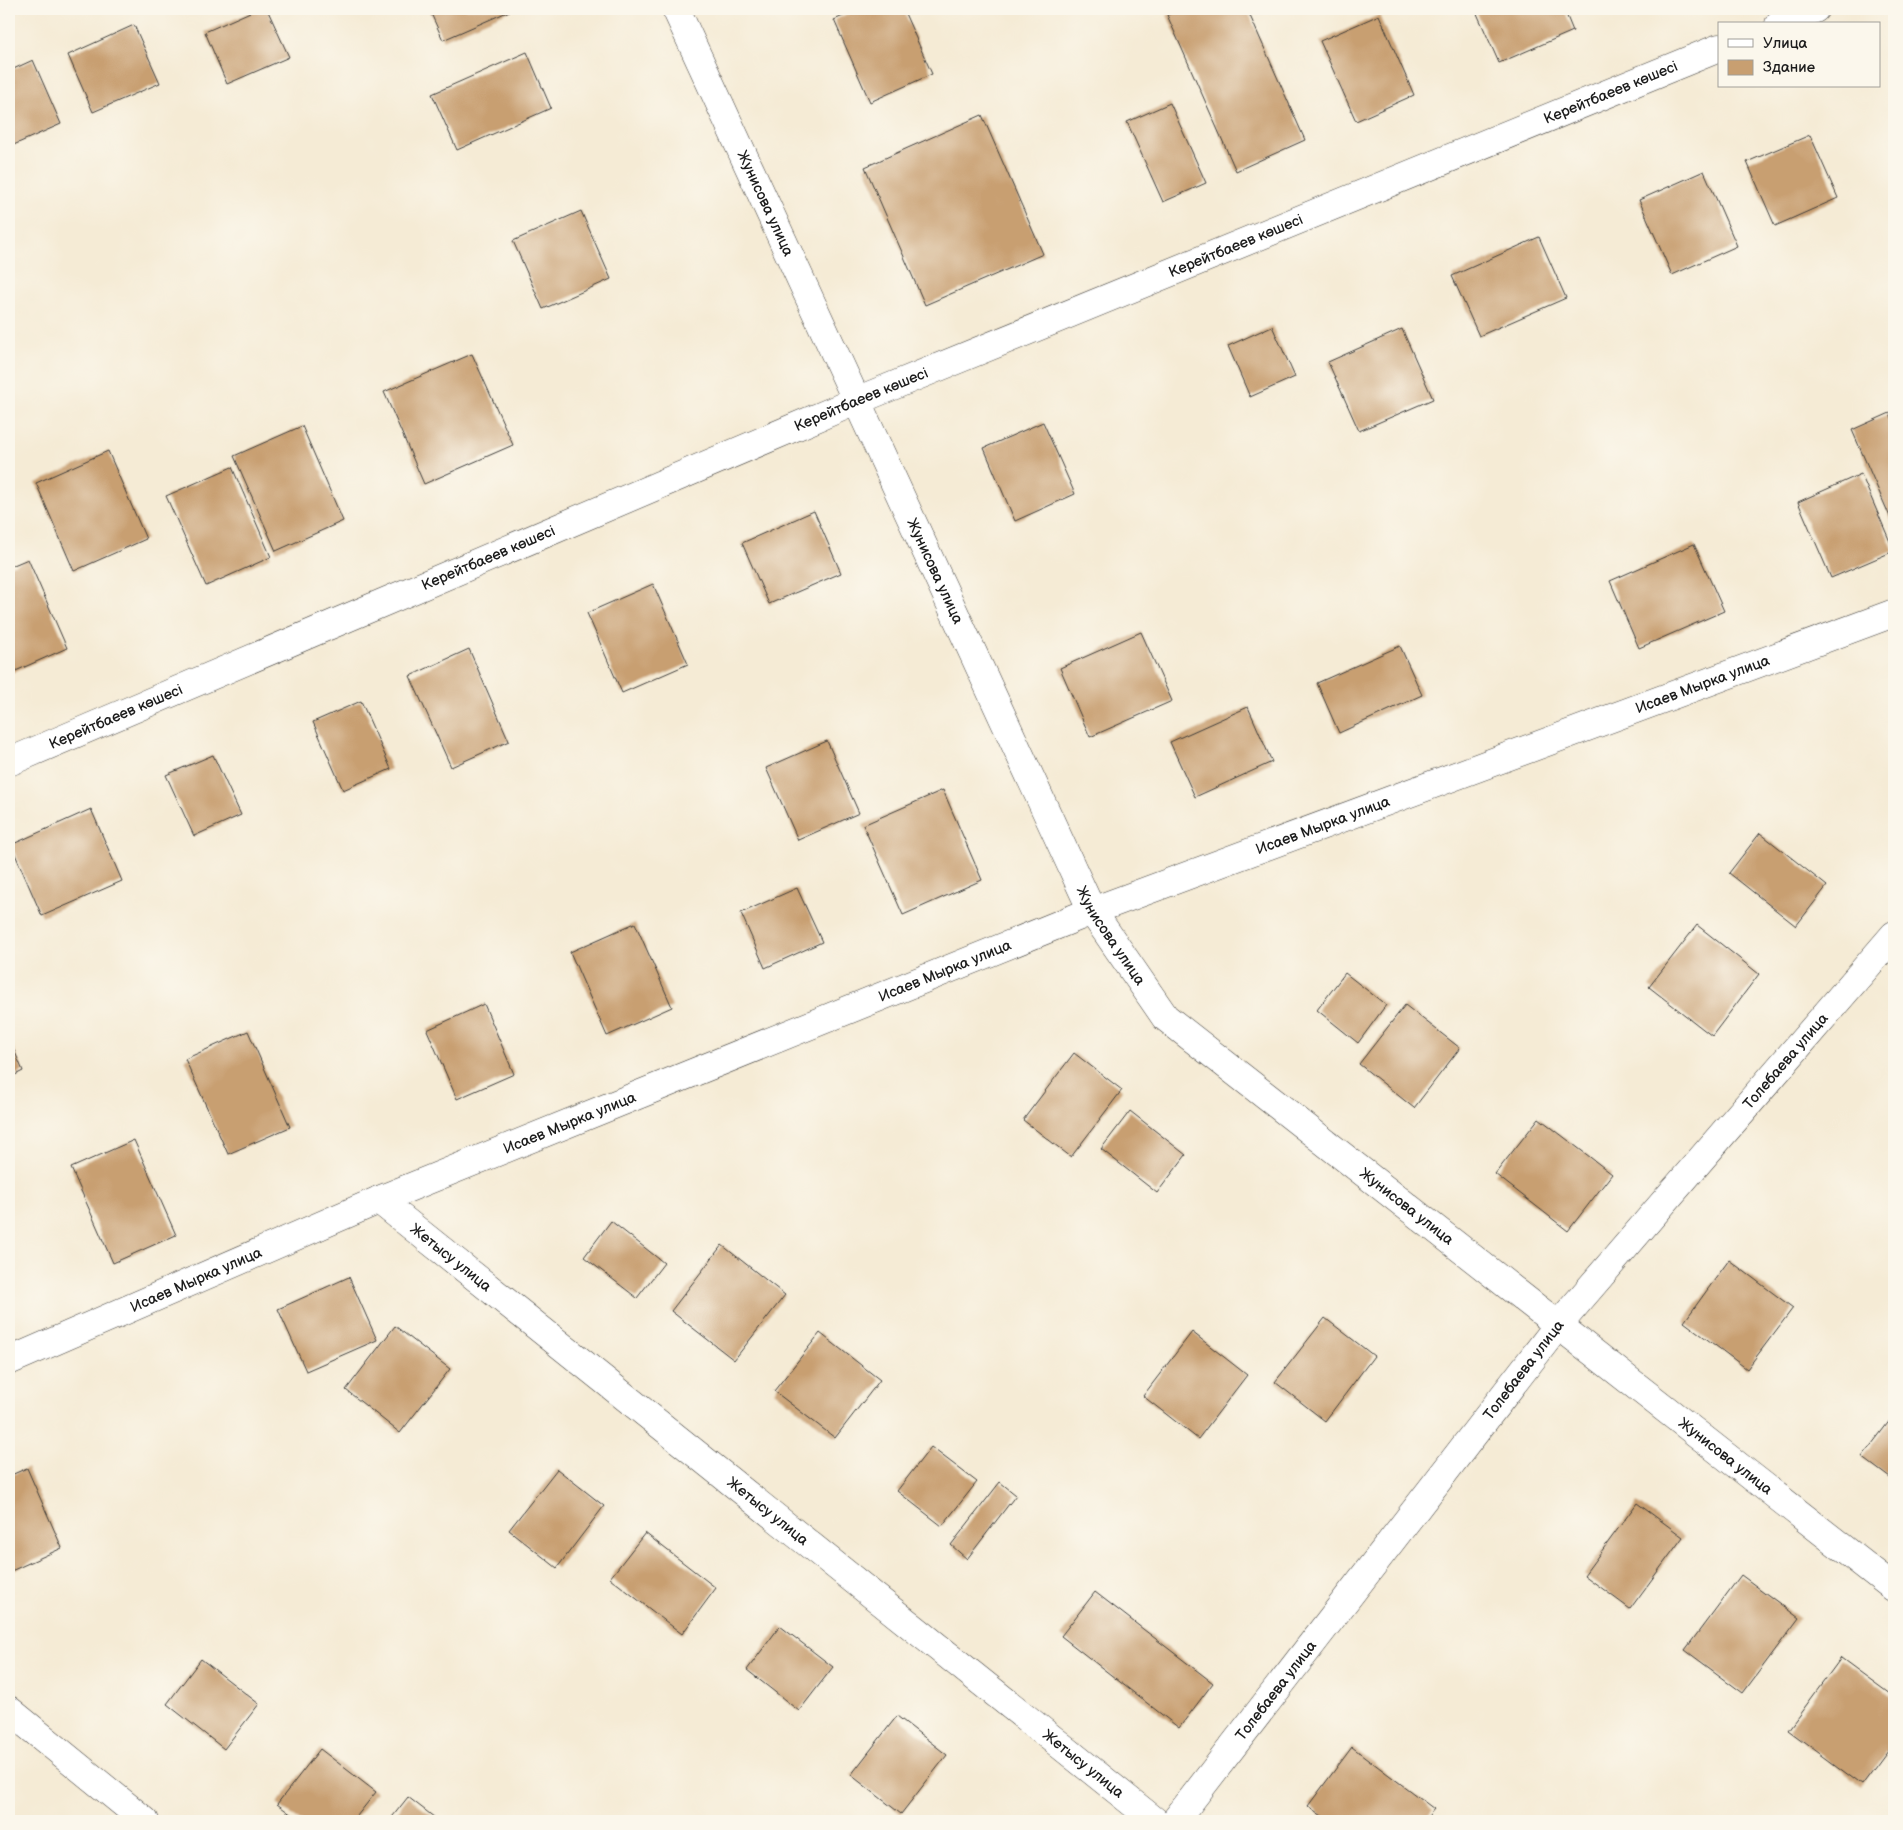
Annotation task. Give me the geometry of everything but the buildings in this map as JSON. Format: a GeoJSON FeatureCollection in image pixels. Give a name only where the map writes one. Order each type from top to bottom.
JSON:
{"type":"FeatureCollection","features":[{"type":"Feature","properties":{"kind":"street","name":"Жунисова улица"},"geometry":{"type":"LineString","coordinates":[[676,9],[1092,911],[1165,1017],[1894,1588]]}},
{"type":"Feature","properties":{"kind":"street"},"geometry":{"type":"LineString","coordinates":[[1784,22],[1815,9]]}},
{"type":"Feature","properties":{"kind":"street","name":"Керейтбаеев көшесі"},"geometry":{"type":"LineString","coordinates":[[9,762],[856,400],[1718,48]]}},
{"type":"Feature","properties":{"kind":"street","name":"Исаев Мырка улица"},"geometry":{"type":"LineString","coordinates":[[9,1361],[379,1200],[1092,911],[1894,613]]}},
{"type":"Feature","properties":{"kind":"street","name":"Толебаева улица"},"geometry":{"type":"LineString","coordinates":[[1175,1821],[1559,1324],[1894,935]]}},
{"type":"Feature","properties":{"kind":"street","name":"Жетысу улица"},"geometry":{"type":"LineString","coordinates":[[379,1200],[1155,1821]]}},
{"type":"Feature","properties":{"kind":"street"},"geometry":{"type":"LineString","coordinates":[[9,1710],[145,1821]]}}]}
